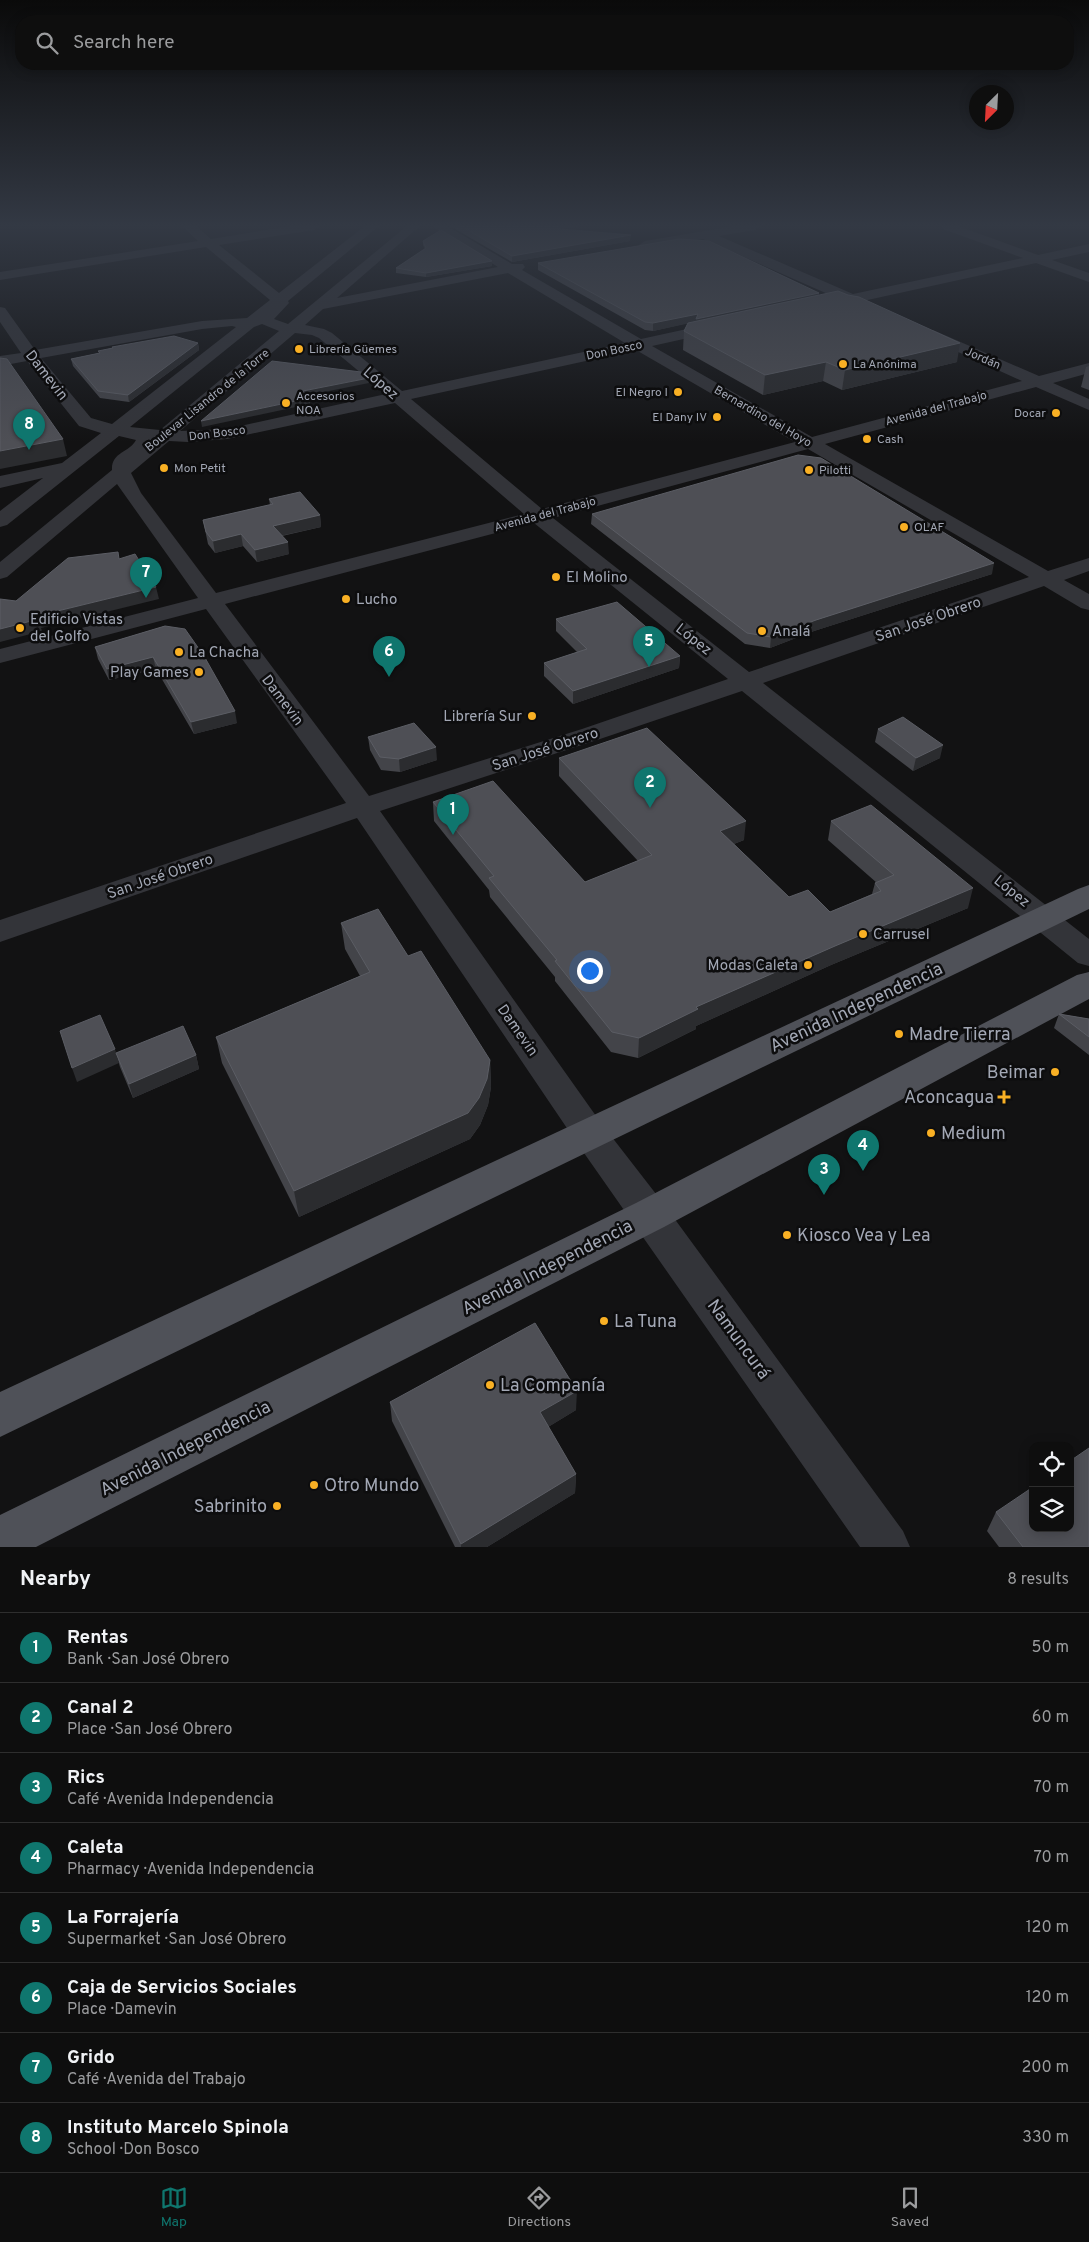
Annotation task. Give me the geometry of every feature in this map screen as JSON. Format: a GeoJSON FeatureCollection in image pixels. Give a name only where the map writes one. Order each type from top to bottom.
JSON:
{"type":"FeatureCollection","features":[{"type":"Feature","properties":{"kind":"main road","name":"Avenida Independencia"},"geometry":{"type":"LineString","coordinates":[[0,1415],[1089,896]]}},
{"type":"Feature","properties":{"kind":"main road","name":"Avenida Independencia"},"geometry":{"type":"LineString","coordinates":[[0,1540],[650,1215],[1089,984]]}},
{"type":"Feature","properties":{"kind":"street"},"geometry":{"type":"LineString","coordinates":[[0,521],[99,443],[127,432],[251,323],[283,298]]}},
{"type":"Feature","properties":{"kind":"street"},"geometry":{"type":"LineString","coordinates":[[283,298],[282,303],[265,319],[294,324],[302,312],[318,298]]}},
{"type":"Feature","properties":{"kind":"street","name":"Boulevar Lisandro de la Torre"},"geometry":{"type":"LineString","coordinates":[[0,573],[294,324],[328,298]]}},
{"type":"Feature","properties":{"kind":"street"},"geometry":{"type":"LineString","coordinates":[[318,307],[352,298]]}},
{"type":"Feature","properties":{"kind":"street","name":"Bernardino del Hoyo"},"geometry":{"type":"LineString","coordinates":[[559,298],[1089,603]]}},
{"type":"Feature","properties":{"kind":"street"},"geometry":{"type":"LineString","coordinates":[[812,307],[855,298]]}},
{"type":"Feature","properties":{"kind":"street"},"geometry":{"type":"LineString","coordinates":[[851,299],[878,310]]}},
{"type":"Feature","properties":{"kind":"street","name":"Damevin"},"geometry":{"type":"LineString","coordinates":[[0,311],[31,356],[85,422],[127,432]]}},
{"type":"Feature","properties":{"kind":"street","name":"López"},"geometry":{"type":"LineString","coordinates":[[0,361],[202,325],[294,324],[326,336],[538,516],[1089,955]]}},
{"type":"Feature","properties":{"kind":"street","name":"Don Bosco"},"geometry":{"type":"LineString","coordinates":[[127,432],[188,437],[227,434],[735,324]]}},
{"type":"Feature","properties":{"kind":"street","name":"Jordán"},"geometry":{"type":"LineString","coordinates":[[913,326],[1089,405]]}},
{"type":"Feature","properties":{"kind":"street","name":"Avenida del Trabajo"},"geometry":{"type":"LineString","coordinates":[[0,656],[209,600],[538,516],[1089,368]]}},
{"type":"Feature","properties":{"kind":"street"},"geometry":{"type":"LineString","coordinates":[[121,471],[122,460],[146,441],[127,432]]}},
{"type":"Feature","properties":{"kind":"street"},"geometry":{"type":"LineString","coordinates":[[136,458],[172,445],[227,434]]}},
{"type":"Feature","properties":{"kind":"street"},"geometry":{"type":"LineString","coordinates":[[0,482],[46,472],[78,460]]}},
{"type":"Feature","properties":{"kind":"street","name":"Damevin"},"geometry":{"type":"LineString","coordinates":[[121,471],[123,480],[132,494],[363,806],[589,1133]]}},
{"type":"Feature","properties":{"kind":"street"},"geometry":{"type":"LineString","coordinates":[[39,490],[51,486],[78,484],[113,486],[132,494]]}},
{"type":"Feature","properties":{"kind":"street","name":"San José Obrero"},"geometry":{"type":"LineString","coordinates":[[0,931],[363,806],[591,734],[1089,564]]}},
{"type":"Feature","properties":{"kind":"street","name":"Namuncurá"},"geometry":{"type":"LineString","coordinates":[[589,1133],[650,1215],[887,1547]]}},
{"type":"Feature","properties":{"kind":"building"},"geometry":{"type":"Polygon","coordinates":[[[602,298],[794,298],[696,319],[698,314],[653,323],[645,322],[602,298]]]}},
{"type":"Feature","properties":{"kind":"building"},"geometry":{"type":"Polygon","coordinates":[[[804,298],[862,298],[960,343],[845,370],[826,362],[765,375],[684,331],[688,323],[804,298]]]}},
{"type":"Feature","properties":{"kind":"building"},"geometry":{"type":"Polygon","coordinates":[[[174,336],[198,343],[128,395],[98,391],[71,359],[100,353],[98,351],[112,347],[174,336]]]}},
{"type":"Feature","properties":{"kind":"building"},"geometry":{"type":"Polygon","coordinates":[[[0,358],[7,359],[63,439],[0,451],[0,358]]]}},
{"type":"Feature","properties":{"kind":"building"},"geometry":{"type":"Polygon","coordinates":[[[272,361],[361,372],[369,378],[303,391],[310,398],[201,421],[272,361]]]}},
{"type":"Feature","properties":{"kind":"building"},"geometry":{"type":"Polygon","coordinates":[[[798,455],[821,458],[994,563],[816,620],[771,637],[747,633],[592,514],[798,455]]]}},
{"type":"Feature","properties":{"kind":"building"},"geometry":{"type":"Polygon","coordinates":[[[300,492],[320,515],[273,526],[288,542],[255,550],[241,534],[213,541],[206,532],[203,520],[273,504],[269,499],[300,492]]]}},
{"type":"Feature","properties":{"kind":"building"},"geometry":{"type":"Polygon","coordinates":[[[118,552],[119,559],[135,554],[156,587],[37,616],[39,619],[0,629],[0,599],[16,601],[68,558],[118,552]]]}},
{"type":"Feature","properties":{"kind":"building"},"geometry":{"type":"Polygon","coordinates":[[[617,602],[680,656],[573,691],[544,663],[587,649],[556,619],[617,602]]]}},
{"type":"Feature","properties":{"kind":"building"},"geometry":{"type":"Polygon","coordinates":[[[165,626],[185,629],[204,656],[235,711],[191,722],[153,657],[107,669],[95,647],[165,626]]]}},
{"type":"Feature","properties":{"kind":"building"},"geometry":{"type":"Polygon","coordinates":[[[903,717],[943,745],[916,758],[878,729],[903,717]]]}},
{"type":"Feature","properties":{"kind":"building"},"geometry":{"type":"Polygon","coordinates":[[[414,723],[436,747],[399,759],[380,757],[368,737],[414,723]]]}},
{"type":"Feature","properties":{"kind":"building"},"geometry":{"type":"Polygon","coordinates":[[[647,728],[746,821],[720,831],[789,897],[808,890],[830,912],[881,891],[875,883],[894,875],[831,821],[871,805],[973,888],[696,1007],[698,1009],[639,1038],[612,1032],[555,961],[557,960],[489,878],[494,876],[433,802],[493,781],[585,882],[652,855],[559,758],[647,728]]]}},
{"type":"Feature","properties":{"kind":"building"},"geometry":{"type":"Polygon","coordinates":[[[378,909],[408,956],[421,951],[490,1060],[487,1079],[479,1098],[468,1113],[294,1191],[216,1037],[370,972],[341,923],[378,909]]]}},
{"type":"Feature","properties":{"kind":"building"},"geometry":{"type":"Polygon","coordinates":[[[1059,1014],[1089,1019],[1089,1037],[1059,1014]]]}},
{"type":"Feature","properties":{"kind":"building"},"geometry":{"type":"Polygon","coordinates":[[[100,1015],[115,1049],[72,1068],[60,1031],[100,1015]]]}},
{"type":"Feature","properties":{"kind":"building"},"geometry":{"type":"Polygon","coordinates":[[[183,1026],[196,1055],[129,1084],[116,1053],[183,1026]]]}},
{"type":"Feature","properties":{"kind":"building"},"geometry":{"type":"Polygon","coordinates":[[[535,1323],[577,1391],[540,1412],[576,1474],[461,1544],[390,1402],[535,1323]]]}},
{"type":"Feature","properties":{"kind":"building"},"geometry":{"type":"Polygon","coordinates":[[[1089,1448],[1089,1547],[1023,1547],[996,1512],[1029,1490],[1029,1532],[1074,1532],[1074,1458],[1089,1448]]]}},
{"type":"Feature","properties":{"kind":"place","name":"Librería Güemes"},"geometry":{"type":"Point","coordinates":[299,349]}},
{"type":"Feature","properties":{"kind":"place","name":"La Anónima"},"geometry":{"type":"Point","coordinates":[843,364]}},
{"type":"Feature","properties":{"kind":"place","name":"El Negro I"},"geometry":{"type":"Point","coordinates":[678,392]}},
{"type":"Feature","properties":{"kind":"place","name":"Accesorios NOA"},"geometry":{"type":"Point","coordinates":[286,403]}},
{"type":"Feature","properties":{"kind":"place","name":"Docar"},"geometry":{"type":"Point","coordinates":[1056,413]}},
{"type":"Feature","properties":{"kind":"place","name":"El Dany IV"},"geometry":{"type":"Point","coordinates":[717,417]}},
{"type":"Feature","properties":{"kind":"place","name":"Cash"},"geometry":{"type":"Point","coordinates":[867,439]}},
{"type":"Feature","properties":{"kind":"place","name":"Instituto Marcelo Spinola"},"geometry":{"type":"Point","coordinates":[29,450]}},
{"type":"Feature","properties":{"kind":"place","name":"Mon Petit"},"geometry":{"type":"Point","coordinates":[164,468]}},
{"type":"Feature","properties":{"kind":"place","name":"Pilotti"},"geometry":{"type":"Point","coordinates":[809,470]}},
{"type":"Feature","properties":{"kind":"place","name":"OLAF"},"geometry":{"type":"Point","coordinates":[904,527]}},
{"type":"Feature","properties":{"kind":"place","name":"El Molino"},"geometry":{"type":"Point","coordinates":[556,577]}},
{"type":"Feature","properties":{"kind":"place","name":"Grido"},"geometry":{"type":"Point","coordinates":[146,598]}},
{"type":"Feature","properties":{"kind":"place","name":"Lucho"},"geometry":{"type":"Point","coordinates":[346,599]}},
{"type":"Feature","properties":{"kind":"place","name":"Edificio Vistas del Golfo"},"geometry":{"type":"Point","coordinates":[20,628]}},
{"type":"Feature","properties":{"kind":"place","name":"Analá"},"geometry":{"type":"Point","coordinates":[762,631]}},
{"type":"Feature","properties":{"kind":"place","name":"La Chacha"},"geometry":{"type":"Point","coordinates":[179,652]}},
{"type":"Feature","properties":{"kind":"place","name":"La Forrajería"},"geometry":{"type":"Point","coordinates":[649,667]}},
{"type":"Feature","properties":{"kind":"place","name":"Play Games"},"geometry":{"type":"Point","coordinates":[199,672]}},
{"type":"Feature","properties":{"kind":"place","name":"Caja de Servicios Sociales"},"geometry":{"type":"Point","coordinates":[389,677]}},
{"type":"Feature","properties":{"kind":"place","name":"Librería Sur"},"geometry":{"type":"Point","coordinates":[532,716]}},
{"type":"Feature","properties":{"kind":"place","name":"Canal 2"},"geometry":{"type":"Point","coordinates":[650,808]}},
{"type":"Feature","properties":{"kind":"place","name":"Rentas"},"geometry":{"type":"Point","coordinates":[453,835]}},
{"type":"Feature","properties":{"kind":"place","name":"Carrusel"},"geometry":{"type":"Point","coordinates":[863,934]}},
{"type":"Feature","properties":{"kind":"place","name":"Modas Caleta"},"geometry":{"type":"Point","coordinates":[808,965]}},
{"type":"Feature","properties":{"kind":"place","name":"Madre Tierra"},"geometry":{"type":"Point","coordinates":[899,1034]}},
{"type":"Feature","properties":{"kind":"place","name":"Beimar"},"geometry":{"type":"Point","coordinates":[1055,1072]}},
{"type":"Feature","properties":{"kind":"place","name":"Aconcagua"},"geometry":{"type":"Point","coordinates":[1004,1097]}},
{"type":"Feature","properties":{"kind":"place","name":"Medium"},"geometry":{"type":"Point","coordinates":[931,1133]}},
{"type":"Feature","properties":{"kind":"place","name":"Caleta"},"geometry":{"type":"Point","coordinates":[863,1171]}},
{"type":"Feature","properties":{"kind":"place","name":"Rics"},"geometry":{"type":"Point","coordinates":[824,1195]}},
{"type":"Feature","properties":{"kind":"place","name":"Kiosco Vea y Lea"},"geometry":{"type":"Point","coordinates":[787,1235]}},
{"type":"Feature","properties":{"kind":"place","name":"La Tuna"},"geometry":{"type":"Point","coordinates":[604,1321]}},
{"type":"Feature","properties":{"kind":"place","name":"La Companía"},"geometry":{"type":"Point","coordinates":[490,1385]}},
{"type":"Feature","properties":{"kind":"place","name":"Otro Mundo"},"geometry":{"type":"Point","coordinates":[314,1485]}},
{"type":"Feature","properties":{"kind":"place","name":"Sabrinito"},"geometry":{"type":"Point","coordinates":[277,1506]}}]}
